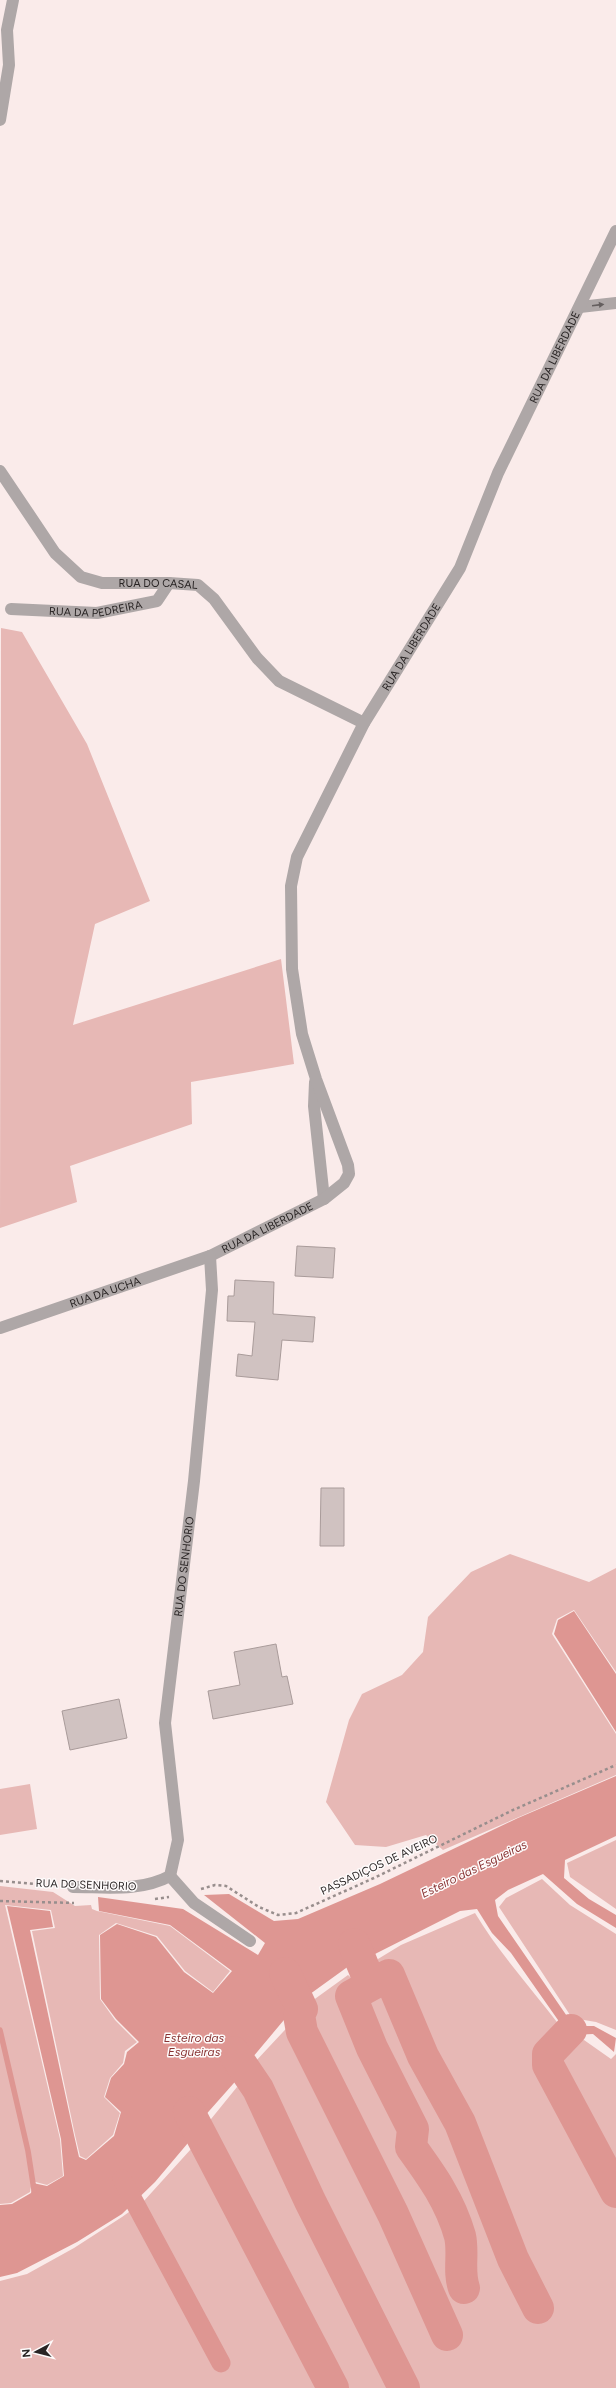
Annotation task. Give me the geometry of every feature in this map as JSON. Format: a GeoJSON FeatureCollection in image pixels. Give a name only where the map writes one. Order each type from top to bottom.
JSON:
{"type":"FeatureCollection","features":[{"type":"Feature","properties":{"kind":"street"},"geometry":{"type":"LineString","coordinates":[[0,120],[9,65],[3,33],[13,0]]}},
{"type":"Feature","properties":{"kind":"street","name":"RUA DA LIBERDADE"},"geometry":{"type":"LineString","coordinates":[[210,1256],[324,1199],[344,1183],[349,1174],[348,1165],[316,1079],[302,1034],[292,969],[291,886],[297,857],[364,723],[460,568],[498,473],[616,231]]}},
{"type":"Feature","properties":{"kind":"street"},"geometry":{"type":"LineString","coordinates":[[580,307],[616,303]]}},
{"type":"Feature","properties":{"kind":"street","name":"RUA DO CASAL"},"geometry":{"type":"LineString","coordinates":[[0,471],[55,553],[81,577],[102,583],[169,583],[198,586],[214,599],[257,658],[279,681],[364,723]]}},
{"type":"Feature","properties":{"kind":"street","name":"RUA DA PEDREIRA"},"geometry":{"type":"LineString","coordinates":[[11,609],[97,613],[157,601],[169,583]]}},
{"type":"Feature","properties":{"kind":"street","name":"RUA DA LIBERDADE"},"geometry":{"type":"LineString","coordinates":[[316,1079],[314,1106],[324,1199]]}},
{"type":"Feature","properties":{"kind":"street","name":"RUA DA UCHA"},"geometry":{"type":"LineString","coordinates":[[0,1328],[210,1256]]}},
{"type":"Feature","properties":{"kind":"street","name":"RUA DO SENHORIO"},"geometry":{"type":"LineString","coordinates":[[73,1887],[142,1887],[155,1884],[170,1876],[178,1840],[165,1724],[194,1482],[212,1290],[210,1256]]}},
{"type":"Feature","properties":{"kind":"street"},"geometry":{"type":"LineString","coordinates":[[170,1876],[194,1903],[250,1941]]}},
{"type":"Feature","properties":{"kind":"path","name":"PASSADIÇOS DE AVEIRO"},"geometry":{"type":"LineString","coordinates":[[150,1899],[184,1893],[214,1885],[226,1886],[259,1907],[278,1915],[296,1913],[374,1878],[513,1810],[616,1765]]}},
{"type":"Feature","properties":{"kind":"path","name":"RUA DO SENHORIO"},"geometry":{"type":"LineString","coordinates":[[0,1881],[73,1887]]}},
{"type":"Feature","properties":{"kind":"shaded area"},"geometry":{"type":"Polygon","coordinates":[[[1,628],[22,632],[87,744],[150,901],[95,924],[73,1025],[281,959],[294,1064],[191,1082],[192,1124],[70,1166],[77,1202],[0,1228],[1,628]]]}},
{"type":"Feature","properties":{"kind":"shaded area"},"geometry":{"type":"Polygon","coordinates":[[[510,1554],[589,1582],[616,1568],[616,1672],[574,1610],[557,1619],[552,1634],[616,1734],[616,1775],[443,1850],[426,1835],[386,1847],[355,1845],[326,1802],[349,1720],[362,1694],[402,1675],[423,1652],[428,1617],[471,1572],[510,1554]]]}},
{"type":"Feature","properties":{"kind":"shaded area"},"geometry":{"type":"Polygon","coordinates":[[[30,1784],[37,1829],[0,1835],[0,1789],[30,1784]]]}},
{"type":"Feature","properties":{"kind":"shaded area"},"geometry":{"type":"Polygon","coordinates":[[[616,1840],[616,1909],[570,1877],[567,1863],[616,1840]]]}},
{"type":"Feature","properties":{"kind":"shaded area"},"geometry":{"type":"Polygon","coordinates":[[[542,1879],[570,1905],[616,1934],[616,2030],[596,2022],[572,2018],[499,1907],[506,1898],[542,1879]]]}},
{"type":"Feature","properties":{"kind":"shaded area"},"geometry":{"type":"Polygon","coordinates":[[[0,1886],[53,1892],[75,1906],[91,1905],[92,1909],[97,1911],[170,1926],[230,1971],[213,1992],[185,1971],[157,1936],[116,1923],[99,1935],[100,1999],[115,2020],[137,2042],[125,2051],[123,2063],[110,2078],[104,2097],[120,2113],[113,2135],[86,2159],[80,2156],[75,2135],[32,1931],[55,1928],[51,1910],[5,1905],[60,2139],[63,2176],[47,2185],[32,2181],[30,2192],[11,2203],[0,2204],[0,1886]]]}},
{"type":"Feature","properties":{"kind":"shaded area"},"geometry":{"type":"Polygon","coordinates":[[[475,1913],[505,1957],[560,2026],[548,2043],[539,2064],[545,2078],[568,2043],[584,2040],[611,2059],[616,2054],[616,2388],[0,2388],[0,2281],[27,2274],[74,2248],[122,2217],[143,2202],[191,2149],[202,2159],[214,2149],[207,2124],[237,2087],[253,2095],[261,2088],[253,2064],[312,2001],[348,1975],[356,1982],[373,1990],[378,1959],[401,1945],[475,1913]]]}},
{"type":"Feature","properties":{"kind":"water"},"geometry":{"type":"Polygon","coordinates":[[[574,1611],[616,1674],[616,1732],[554,1634],[558,1620],[574,1611]]]}},
{"type":"Feature","properties":{"kind":"water","name":"Esteiro das Esgueiras"},"geometry":{"type":"Polygon","coordinates":[[[616,1776],[616,1836],[565,1860],[564,1878],[589,1899],[616,1915],[616,1928],[577,1904],[543,1874],[508,1890],[495,1900],[498,1916],[571,2022],[577,2026],[594,2026],[616,2038],[614,2052],[593,2034],[571,2035],[555,2051],[545,2072],[544,2053],[565,2030],[511,1953],[492,1933],[477,1909],[460,1911],[375,1954],[371,1985],[363,1978],[353,1963],[299,2002],[247,2064],[258,2089],[241,2075],[202,2119],[209,2151],[193,2137],[155,2182],[122,2214],[77,2242],[17,2273],[0,2277],[0,2205],[12,2204],[31,2193],[33,2183],[47,2186],[64,2176],[61,2139],[7,1906],[50,1911],[53,1927],[30,1930],[79,2157],[86,2160],[114,2136],[121,2112],[105,2097],[111,2078],[124,2064],[127,2052],[139,2042],[116,2019],[101,1999],[100,1935],[117,1924],[156,1937],[184,1972],[213,1993],[232,1971],[170,1925],[99,1911],[98,1897],[183,1909],[258,1955],[265,1943],[204,1895],[229,1894],[274,1921],[298,1919],[380,1884],[518,1818],[616,1776]]]}},
{"type":"Feature","properties":{"kind":"building"},"geometry":{"type":"Polygon","coordinates":[[[297,1246],[335,1248],[333,1278],[295,1276],[297,1246]]]}},
{"type":"Feature","properties":{"kind":"building"},"geometry":{"type":"Polygon","coordinates":[[[235,1280],[274,1282],[273,1314],[315,1317],[313,1342],[282,1340],[278,1380],[236,1376],[238,1354],[252,1356],[255,1322],[227,1321],[228,1296],[234,1296],[235,1280]]]}},
{"type":"Feature","properties":{"kind":"building"},"geometry":{"type":"Polygon","coordinates":[[[321,1488],[344,1488],[344,1546],[320,1546],[321,1488]]]}},
{"type":"Feature","properties":{"kind":"building"},"geometry":{"type":"Polygon","coordinates":[[[276,1644],[282,1677],[287,1676],[293,1704],[213,1719],[208,1691],[240,1685],[234,1652],[276,1644]]]}},
{"type":"Feature","properties":{"kind":"building"},"geometry":{"type":"Polygon","coordinates":[[[119,1699],[127,1738],[70,1750],[62,1711],[119,1699]]]}},
{"type":"Feature","properties":{"kind":"waterway"},"geometry":{"type":"LineString","coordinates":[[354,1944],[371,1985],[351,1996],[372,2048],[413,2129],[411,2147],[440,2189],[456,2223],[461,2242],[461,2275],[464,2288]]}},
{"type":"Feature","properties":{"kind":"waterway"},"geometry":{"type":"LineString","coordinates":[[285,1973],[302,2009],[299,2015],[302,2032],[393,2214],[447,2335]]}},
{"type":"Feature","properties":{"kind":"waterway"},"geometry":{"type":"LineString","coordinates":[[371,1985],[389,1975],[423,2056],[460,2123],[513,2259],[538,2308]]}},
{"type":"Feature","properties":{"kind":"waterway"},"geometry":{"type":"LineString","coordinates":[[0,2030],[28,2151],[34,2190]]}},
{"type":"Feature","properties":{"kind":"waterway"},"geometry":{"type":"LineString","coordinates":[[571,2030],[548,2054],[548,2065],[616,2192]]}},
{"type":"Feature","properties":{"kind":"waterway"},"geometry":{"type":"LineString","coordinates":[[233,2052],[258,2089],[310,2201],[404,2388]]}},
{"type":"Feature","properties":{"kind":"waterway"},"geometry":{"type":"LineString","coordinates":[[189,2112],[333,2388]]}},
{"type":"Feature","properties":{"kind":"waterway"},"geometry":{"type":"LineString","coordinates":[[122,2179],[221,2363]]}}]}
